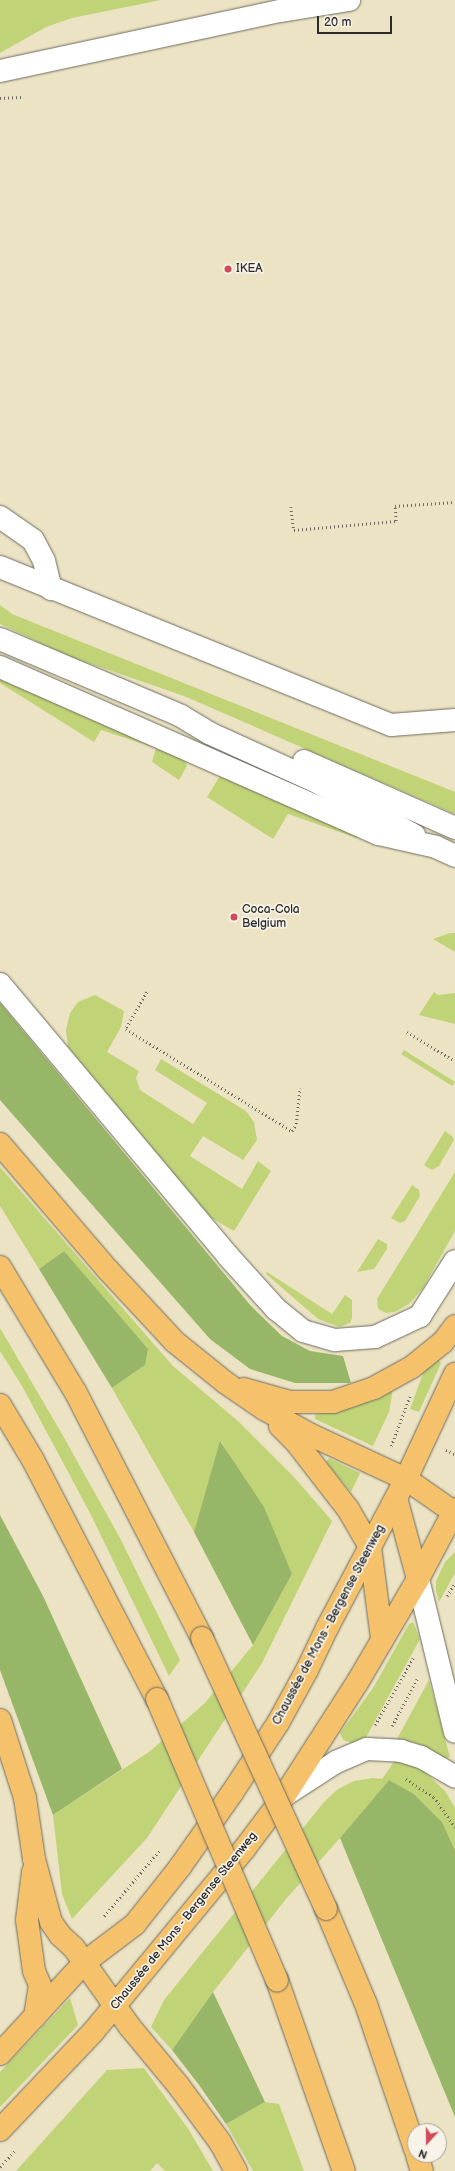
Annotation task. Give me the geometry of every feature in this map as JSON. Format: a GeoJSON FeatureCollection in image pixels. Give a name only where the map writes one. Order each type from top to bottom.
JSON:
{"type":"FeatureCollection","features":[{"type":"Feature","properties":{"kind":"main road"},"geometry":{"type":"LineString","coordinates":[[0,1144],[108,1270],[175,1342],[226,1383],[264,1409],[311,1435],[406,1479],[455,1511]]}},
{"type":"Feature","properties":{"kind":"main road"},"geometry":{"type":"LineString","coordinates":[[0,1267],[76,1393],[202,1638],[326,1909],[366,2004],[407,2125]]}},
{"type":"Feature","properties":{"kind":"main road"},"geometry":{"type":"LineString","coordinates":[[226,1383],[290,1402],[333,1402],[374,1388],[412,1367],[443,1342],[455,1326]]}},
{"type":"Feature","properties":{"kind":"main road","name":"Chaussée de Mons - Bergense Steenweg"},"geometry":{"type":"LineString","coordinates":[[0,2054],[85,1962],[135,1924],[180,1867],[232,1793],[285,1710],[406,1479],[455,1374]]}},
{"type":"Feature","properties":{"kind":"main road"},"geometry":{"type":"LineString","coordinates":[[0,1405],[33,1460],[157,1699],[277,1980],[318,2092],[344,2171]]}},
{"type":"Feature","properties":{"kind":"main road"},"geometry":{"type":"LineString","coordinates":[[264,1409],[301,1448],[348,1510],[370,1547],[382,1638]]}},
{"type":"Feature","properties":{"kind":"main road"},"geometry":{"type":"LineString","coordinates":[[396,1498],[418,1579]]}},
{"type":"Feature","properties":{"kind":"main road","name":"Chaussée de Mons - Bergense Steenweg"},"geometry":{"type":"LineString","coordinates":[[0,2130],[93,2032],[116,2005],[244,1848],[284,1794],[357,1683],[382,1638],[418,1579],[455,1511]]}},
{"type":"Feature","properties":{"kind":"main road"},"geometry":{"type":"LineString","coordinates":[[0,1720],[25,1798],[34,1859],[51,1922],[85,1962],[130,2027],[178,2085],[220,2142],[236,2171]]}},
{"type":"Feature","properties":{"kind":"main road"},"geometry":{"type":"LineString","coordinates":[[34,1859],[27,1920],[34,1971],[40,1984],[35,2017]]}},
{"type":"Feature","properties":{"kind":"street"},"geometry":{"type":"LineString","coordinates":[[0,71],[281,11],[348,0]]}},
{"type":"Feature","properties":{"kind":"street"},"geometry":{"type":"LineString","coordinates":[[0,516],[33,540],[44,561],[51,589]]}},
{"type":"Feature","properties":{"kind":"street"},"geometry":{"type":"LineString","coordinates":[[0,567],[391,726],[455,720]]}},
{"type":"Feature","properties":{"kind":"street"},"geometry":{"type":"LineString","coordinates":[[0,639],[181,716],[228,729],[455,828]]}},
{"type":"Feature","properties":{"kind":"street"},"geometry":{"type":"LineString","coordinates":[[0,667],[378,834],[436,847]]}},
{"type":"Feature","properties":{"kind":"street"},"geometry":{"type":"LineString","coordinates":[[181,716],[209,733],[317,782],[455,856]]}},
{"type":"Feature","properties":{"kind":"street"},"geometry":{"type":"LineString","coordinates":[[0,984],[233,1261],[276,1309],[303,1331],[335,1340],[375,1337],[420,1316],[455,1261]]}},
{"type":"Feature","properties":{"kind":"street"},"geometry":{"type":"LineString","coordinates":[[418,1579],[455,1732]]}},
{"type":"Feature","properties":{"kind":"street"},"geometry":{"type":"LineString","coordinates":[[284,1794],[336,1762],[367,1749],[402,1751],[421,1757],[455,1778]]}},
{"type":"Feature","properties":{"kind":"path"},"geometry":{"type":"LineString","coordinates":[[0,98],[21,97]]}},
{"type":"Feature","properties":{"kind":"path"},"geometry":{"type":"LineString","coordinates":[[291,507],[294,530],[396,521],[395,506],[455,502]]}},
{"type":"Feature","properties":{"kind":"path"},"geometry":{"type":"LineString","coordinates":[[147,992],[126,1029],[292,1131],[296,1124],[300,1088]]}},
{"type":"Feature","properties":{"kind":"path"},"geometry":{"type":"LineString","coordinates":[[407,1032],[455,1060]]}},
{"type":"Feature","properties":{"kind":"path"},"geometry":{"type":"LineString","coordinates":[[382,1468],[410,1398],[412,1367]]}},
{"type":"Feature","properties":{"kind":"path"},"geometry":{"type":"LineString","coordinates":[[367,1749],[369,1737],[455,1583]]}},
{"type":"Feature","properties":{"kind":"path"},"geometry":{"type":"LineString","coordinates":[[390,1730],[419,1676]]}},
{"type":"Feature","properties":{"kind":"path"},"geometry":{"type":"LineString","coordinates":[[406,1779],[434,1798],[455,1827]]}},
{"type":"Feature","properties":{"kind":"path"},"geometry":{"type":"LineString","coordinates":[[100,1920],[161,1849]]}},
{"type":"Feature","properties":{"kind":"green space"},"geometry":{"type":"Polygon","coordinates":[[[0,0],[161,0],[72,18],[46,27],[0,53],[0,0]]]}},
{"type":"Feature","properties":{"kind":"green space"},"geometry":{"type":"Polygon","coordinates":[[[0,605],[12,614],[455,792],[455,814],[184,696],[68,656],[0,624],[0,605]]]}},
{"type":"Feature","properties":{"kind":"green space"},"geometry":{"type":"Polygon","coordinates":[[[0,676],[184,758],[187,766],[179,780],[152,762],[156,748],[101,730],[94,742],[0,683],[0,676]]]}},
{"type":"Feature","properties":{"kind":"green space"},"geometry":{"type":"Polygon","coordinates":[[[220,776],[230,778],[358,835],[357,838],[288,814],[273,839],[207,797],[220,776]]]}},
{"type":"Feature","properties":{"kind":"green space"},"geometry":{"type":"Polygon","coordinates":[[[450,933],[455,933],[455,952],[433,939],[450,933]]]}},
{"type":"Feature","properties":{"kind":"green space"},"geometry":{"type":"Polygon","coordinates":[[[434,992],[438,995],[455,993],[455,1024],[419,1015],[434,992]]]}},
{"type":"Feature","properties":{"kind":"green space"},"geometry":{"type":"Polygon","coordinates":[[[95,995],[124,1011],[121,1027],[107,1052],[139,1071],[136,1078],[140,1090],[193,1124],[207,1103],[155,1070],[161,1059],[246,1111],[254,1122],[257,1140],[243,1160],[203,1136],[190,1156],[242,1189],[258,1161],[271,1171],[234,1231],[211,1218],[68,1047],[66,1030],[70,1013],[78,1002],[95,995]]]}},
{"type":"Feature","properties":{"kind":"green space"},"geometry":{"type":"Polygon","coordinates":[[[0,1003],[251,1306],[282,1336],[310,1351],[343,1356],[351,1383],[295,1383],[250,1369],[210,1339],[0,1100],[0,1003]]]}},
{"type":"Feature","properties":{"kind":"green space"},"geometry":{"type":"Polygon","coordinates":[[[404,1050],[455,1082],[452,1086],[401,1054],[404,1050]]]}},
{"type":"Feature","properties":{"kind":"green space"},"geometry":{"type":"Polygon","coordinates":[[[445,1131],[452,1136],[454,1140],[439,1166],[432,1170],[424,1165],[445,1131]]]}},
{"type":"Feature","properties":{"kind":"green space"},"geometry":{"type":"Polygon","coordinates":[[[0,1167],[173,1366],[238,1421],[294,1477],[332,1521],[262,1663],[147,1838],[72,1919],[62,1894],[53,1815],[149,1752],[205,1703],[253,1645],[292,1574],[221,1441],[194,1532],[112,1388],[145,1365],[64,1251],[39,1269],[0,1206],[0,1167]]]}},
{"type":"Feature","properties":{"kind":"green space"},"geometry":{"type":"Polygon","coordinates":[[[455,1172],[455,1231],[423,1288],[409,1304],[395,1312],[386,1313],[378,1309],[377,1299],[455,1172]]]}},
{"type":"Feature","properties":{"kind":"green space"},"geometry":{"type":"Polygon","coordinates":[[[412,1185],[419,1190],[420,1196],[405,1221],[400,1223],[391,1218],[412,1185]]]}},
{"type":"Feature","properties":{"kind":"green space"},"geometry":{"type":"Polygon","coordinates":[[[378,1239],[387,1244],[387,1249],[374,1269],[357,1272],[378,1239]]]}},
{"type":"Feature","properties":{"kind":"green space"},"geometry":{"type":"Polygon","coordinates":[[[64,1251],[148,1349],[145,1365],[112,1388],[39,1269],[64,1251]]]}},
{"type":"Feature","properties":{"kind":"green space"},"geometry":{"type":"Polygon","coordinates":[[[267,1272],[332,1314],[345,1295],[352,1300],[352,1318],[350,1323],[339,1327],[318,1319],[266,1274],[267,1272]]]}},
{"type":"Feature","properties":{"kind":"green space"},"geometry":{"type":"Polygon","coordinates":[[[0,1328],[62,1434],[120,1538],[180,1660],[169,1676],[90,1513],[22,1386],[0,1351],[0,1328]]]}},
{"type":"Feature","properties":{"kind":"green space"},"geometry":{"type":"Polygon","coordinates":[[[438,1359],[441,1363],[419,1412],[410,1409],[425,1368],[438,1359]]]}},
{"type":"Feature","properties":{"kind":"green space"},"geometry":{"type":"Polygon","coordinates":[[[393,1389],[389,1412],[373,1446],[315,1419],[315,1415],[364,1402],[393,1389]]]}},
{"type":"Feature","properties":{"kind":"green space"},"geometry":{"type":"Polygon","coordinates":[[[220,1441],[264,1507],[292,1574],[253,1645],[194,1532],[220,1441]]]}},
{"type":"Feature","properties":{"kind":"green space"},"geometry":{"type":"Polygon","coordinates":[[[329,1458],[360,1473],[351,1492],[326,1462],[329,1458]]]}},
{"type":"Feature","properties":{"kind":"green space"},"geometry":{"type":"Polygon","coordinates":[[[0,1515],[43,1596],[122,1769],[53,1815],[0,1670],[0,1515]]]}},
{"type":"Feature","properties":{"kind":"green space"},"geometry":{"type":"Polygon","coordinates":[[[455,1552],[455,1573],[439,1602],[436,1591],[436,1581],[445,1562],[455,1552]]]}},
{"type":"Feature","properties":{"kind":"green space"},"geometry":{"type":"Polygon","coordinates":[[[413,1622],[420,1639],[364,1741],[352,1743],[343,1740],[340,1733],[373,1688],[409,1624],[413,1622]]]}},
{"type":"Feature","properties":{"kind":"green space"},"geometry":{"type":"Polygon","coordinates":[[[429,1680],[450,1757],[444,1759],[416,1743],[397,1739],[429,1680]]]}},
{"type":"Feature","properties":{"kind":"green space"},"geometry":{"type":"Polygon","coordinates":[[[396,1759],[425,1772],[445,1791],[455,1808],[455,1850],[442,1822],[414,1794],[389,1780],[286,1899],[213,1992],[172,2050],[151,2027],[164,2000],[324,1802],[338,1789],[354,1781],[373,1778],[382,1779],[396,1759]]]}},
{"type":"Feature","properties":{"kind":"green space"},"geometry":{"type":"Polygon","coordinates":[[[389,1780],[414,1794],[442,1822],[455,1850],[455,2117],[340,1838],[389,1780]]]}},
{"type":"Feature","properties":{"kind":"green space"},"geometry":{"type":"Polygon","coordinates":[[[213,1992],[265,2102],[226,2124],[172,2050],[213,1992]]]}},
{"type":"Feature","properties":{"kind":"green space"},"geometry":{"type":"Polygon","coordinates":[[[70,1998],[78,2025],[0,2107],[0,2072],[70,1998]]]}},
{"type":"Feature","properties":{"kind":"green space"},"geometry":{"type":"Polygon","coordinates":[[[144,2068],[189,2130],[213,2171],[165,2171],[157,2163],[150,2171],[16,2171],[107,2070],[144,2068]]]}},
{"type":"Feature","properties":{"kind":"green space"},"geometry":{"type":"Polygon","coordinates":[[[265,2102],[279,2104],[304,2171],[253,2171],[226,2124],[265,2102]]]}},
{"type":"Feature","properties":{"kind":"place","name":"IKEA"},"geometry":{"type":"Point","coordinates":[228,269]}},
{"type":"Feature","properties":{"kind":"place","name":"Coca-Cola Belgium"},"geometry":{"type":"Point","coordinates":[234,917]}}]}
